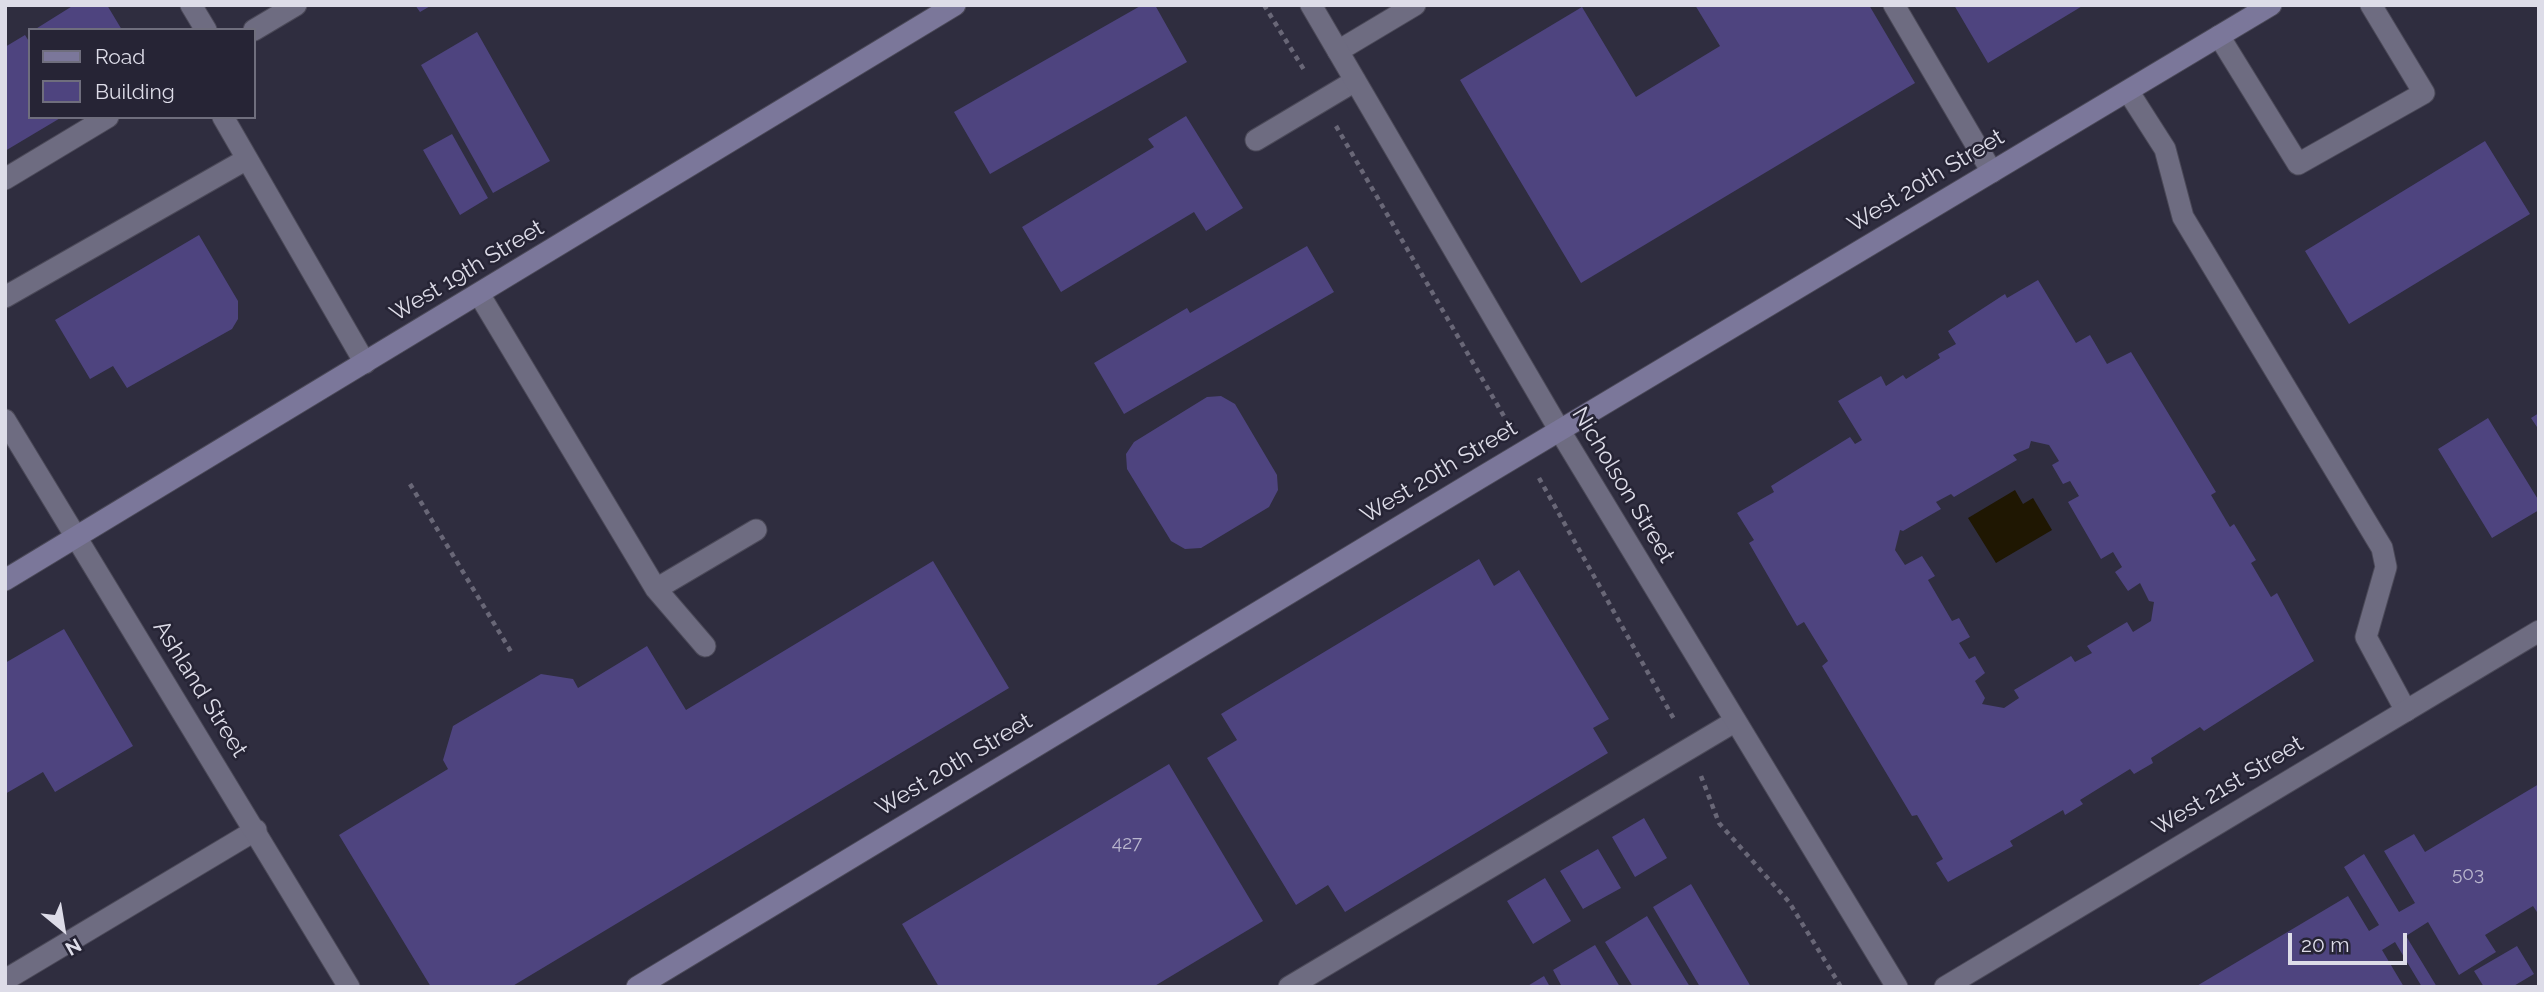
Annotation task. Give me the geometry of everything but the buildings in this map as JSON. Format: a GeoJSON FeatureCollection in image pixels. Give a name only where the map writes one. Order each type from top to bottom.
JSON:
{"type":"FeatureCollection","features":[{"type":"Feature","properties":{"kind":"main road","name":"West 19th Street"},"geometry":{"type":"LineString","coordinates":[[5,580],[955,5]]}},
{"type":"Feature","properties":{"kind":"main road","name":"West 20th Street"},"geometry":{"type":"LineString","coordinates":[[637,987],[2271,5]]}},
{"type":"Feature","properties":{"kind":"street"},"geometry":{"type":"LineString","coordinates":[[191,5],[205,28]]}},
{"type":"Feature","properties":{"kind":"street"},"geometry":{"type":"LineString","coordinates":[[256,29],[296,5]]}},
{"type":"Feature","properties":{"kind":"street","name":"Nicholson Street"},"geometry":{"type":"LineString","coordinates":[[1311,5],[1560,431],[1897,987]]}},
{"type":"Feature","properties":{"kind":"street"},"geometry":{"type":"LineString","coordinates":[[1338,51],[1415,5]]}},
{"type":"Feature","properties":{"kind":"street"},"geometry":{"type":"LineString","coordinates":[[1894,5],[1992,172]]}},
{"type":"Feature","properties":{"kind":"street"},"geometry":{"type":"LineString","coordinates":[[2219,36],[2298,164],[2424,93],[2371,5]]}},
{"type":"Feature","properties":{"kind":"street"},"geometry":{"type":"LineString","coordinates":[[1256,140],[1355,81]]}},
{"type":"Feature","properties":{"kind":"street"},"geometry":{"type":"LineString","coordinates":[[2128,91],[2165,149],[2183,217],[2382,548],[2386,567],[2366,637],[2406,711]]}},
{"type":"Feature","properties":{"kind":"street"},"geometry":{"type":"LineString","coordinates":[[5,179],[105,119]]}},
{"type":"Feature","properties":{"kind":"street"},"geometry":{"type":"LineString","coordinates":[[224,119],[365,363]]}},
{"type":"Feature","properties":{"kind":"street"},"geometry":{"type":"LineString","coordinates":[[5,297],[247,159]]}},
{"type":"Feature","properties":{"kind":"street"},"geometry":{"type":"LineString","coordinates":[[479,293],[656,589],[705,646]]}},
{"type":"Feature","properties":{"kind":"street","name":"Ashland Street"},"geometry":{"type":"LineString","coordinates":[[5,419],[349,987]]}},
{"type":"Feature","properties":{"kind":"street"},"geometry":{"type":"LineString","coordinates":[[656,589],[756,530]]}},
{"type":"Feature","properties":{"kind":"street","name":"West 21st Street"},"geometry":{"type":"LineString","coordinates":[[1945,987],[2539,631]]}},
{"type":"Feature","properties":{"kind":"street"},"geometry":{"type":"LineString","coordinates":[[1289,987],[1734,722]]}},
{"type":"Feature","properties":{"kind":"street"},"geometry":{"type":"LineString","coordinates":[[5,980],[256,830]]}},
{"type":"Feature","properties":{"kind":"path"},"geometry":{"type":"LineString","coordinates":[[1264,5],[1306,75]]}},
{"type":"Feature","properties":{"kind":"path"},"geometry":{"type":"LineString","coordinates":[[1330,115],[1506,419]]}},
{"type":"Feature","properties":{"kind":"path"},"geometry":{"type":"LineString","coordinates":[[410,484],[513,655]]}},
{"type":"Feature","properties":{"kind":"path"},"geometry":{"type":"LineString","coordinates":[[1545,488],[1679,729]]}},
{"type":"Feature","properties":{"kind":"path"},"geometry":{"type":"LineString","coordinates":[[1699,773],[1719,823],[1789,902],[1841,987]]}},
{"type":"Feature","properties":{"kind":"shaded area"},"geometry":{"type":"Polygon","coordinates":[[[2015,490],[2023,504],[2033,498],[2052,530],[1996,563],[1968,518],[2015,490]]]}}]}
